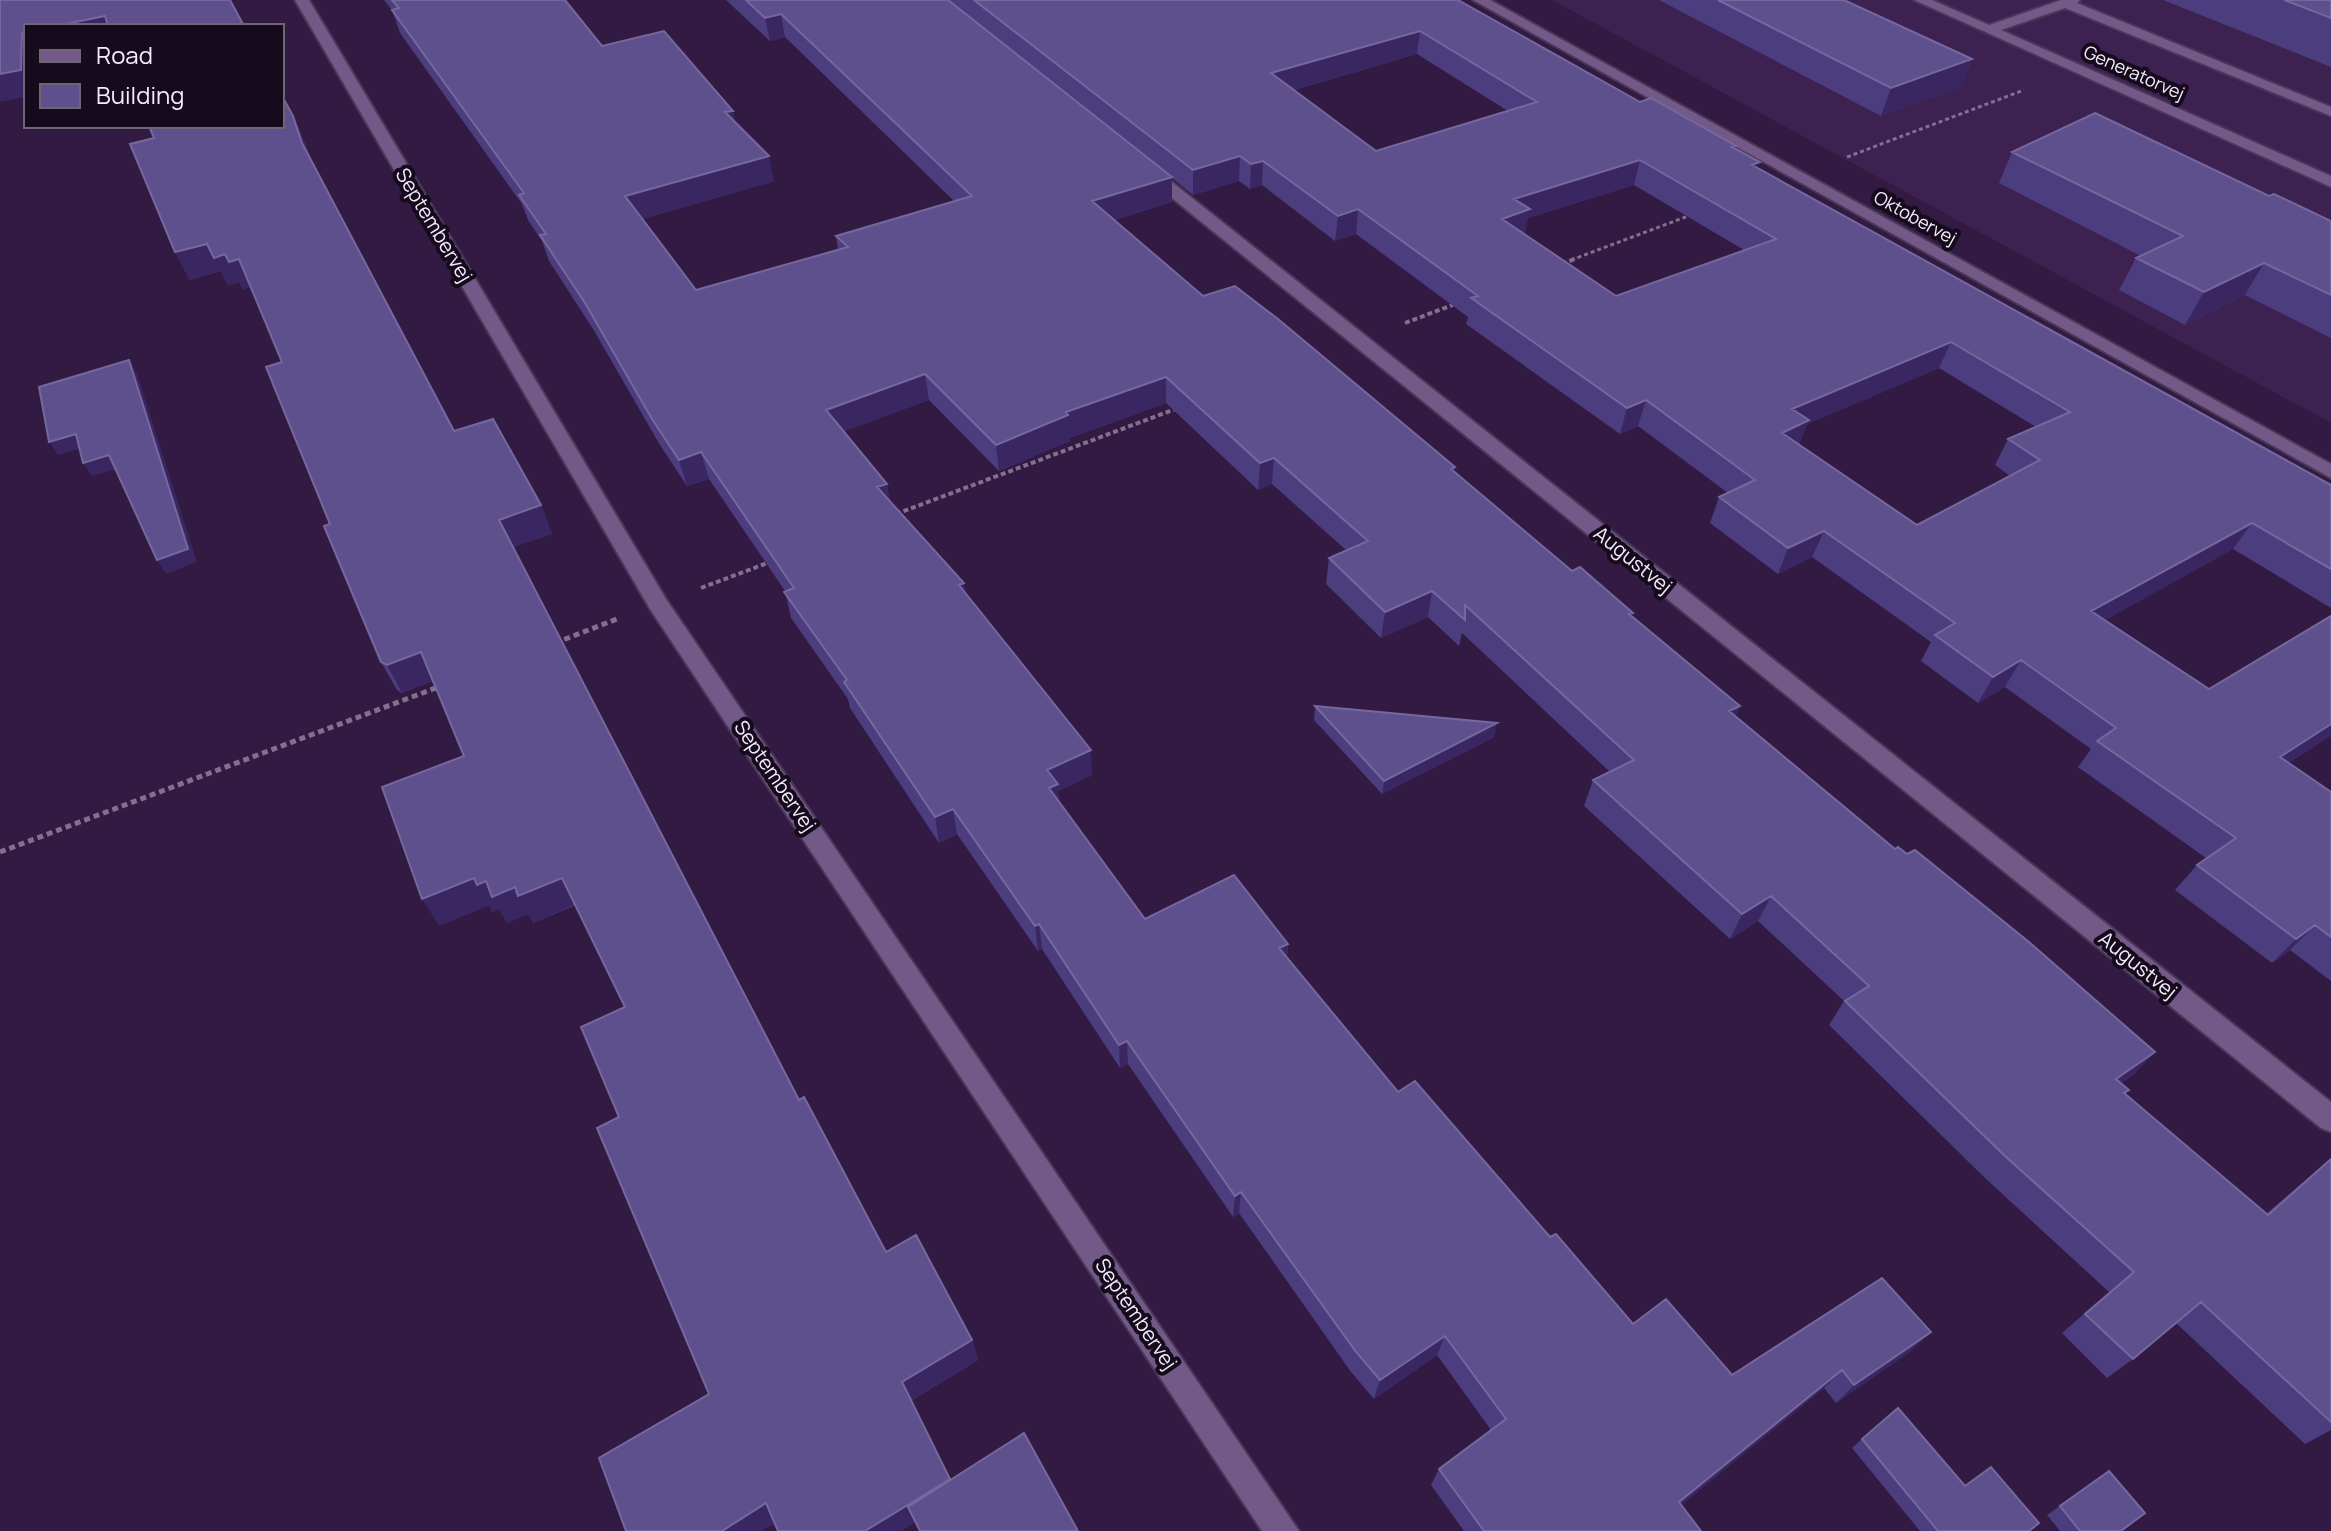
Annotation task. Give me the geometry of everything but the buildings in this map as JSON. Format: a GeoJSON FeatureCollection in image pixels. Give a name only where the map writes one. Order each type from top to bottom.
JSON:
{"type":"FeatureCollection","features":[{"type":"Feature","properties":{"kind":"street","name":"Septembervej"},"geometry":{"type":"LineString","coordinates":[[302,0],[658,604],[1282,1531]]}},
{"type":"Feature","properties":{"kind":"street","name":"Oktobervej"},"geometry":{"type":"LineString","coordinates":[[1480,0],[2331,472]]}},
{"type":"Feature","properties":{"kind":"street","name":"Generatorvej"},"geometry":{"type":"LineString","coordinates":[[1921,0],[2331,182]]}},
{"type":"Feature","properties":{"kind":"street"},"geometry":{"type":"LineString","coordinates":[[1989,30],[2069,2],[2331,112]]}},
{"type":"Feature","properties":{"kind":"street","name":"Augustvej"},"geometry":{"type":"LineString","coordinates":[[1129,155],[2331,1119]]}},
{"type":"Feature","properties":{"kind":"path"},"geometry":{"type":"LineString","coordinates":[[1796,175],[2078,70]]}},
{"type":"Feature","properties":{"kind":"path"},"geometry":{"type":"LineString","coordinates":[[1561,264],[1692,215]]}},
{"type":"Feature","properties":{"kind":"path"},"geometry":{"type":"LineString","coordinates":[[1359,340],[1458,303]]}},
{"type":"Feature","properties":{"kind":"path"},"geometry":{"type":"LineString","coordinates":[[895,515],[1180,408]]}},
{"type":"Feature","properties":{"kind":"path"},"geometry":{"type":"LineString","coordinates":[[543,647],[775,560]]}},
{"type":"Feature","properties":{"kind":"path"},"geometry":{"type":"LineString","coordinates":[[0,852],[455,680]]}},
{"type":"Feature","properties":{"kind":"shaded area"},"geometry":{"type":"Polygon","coordinates":[[[1552,0],[2331,0],[2331,423],[1552,0]]]}}]}
